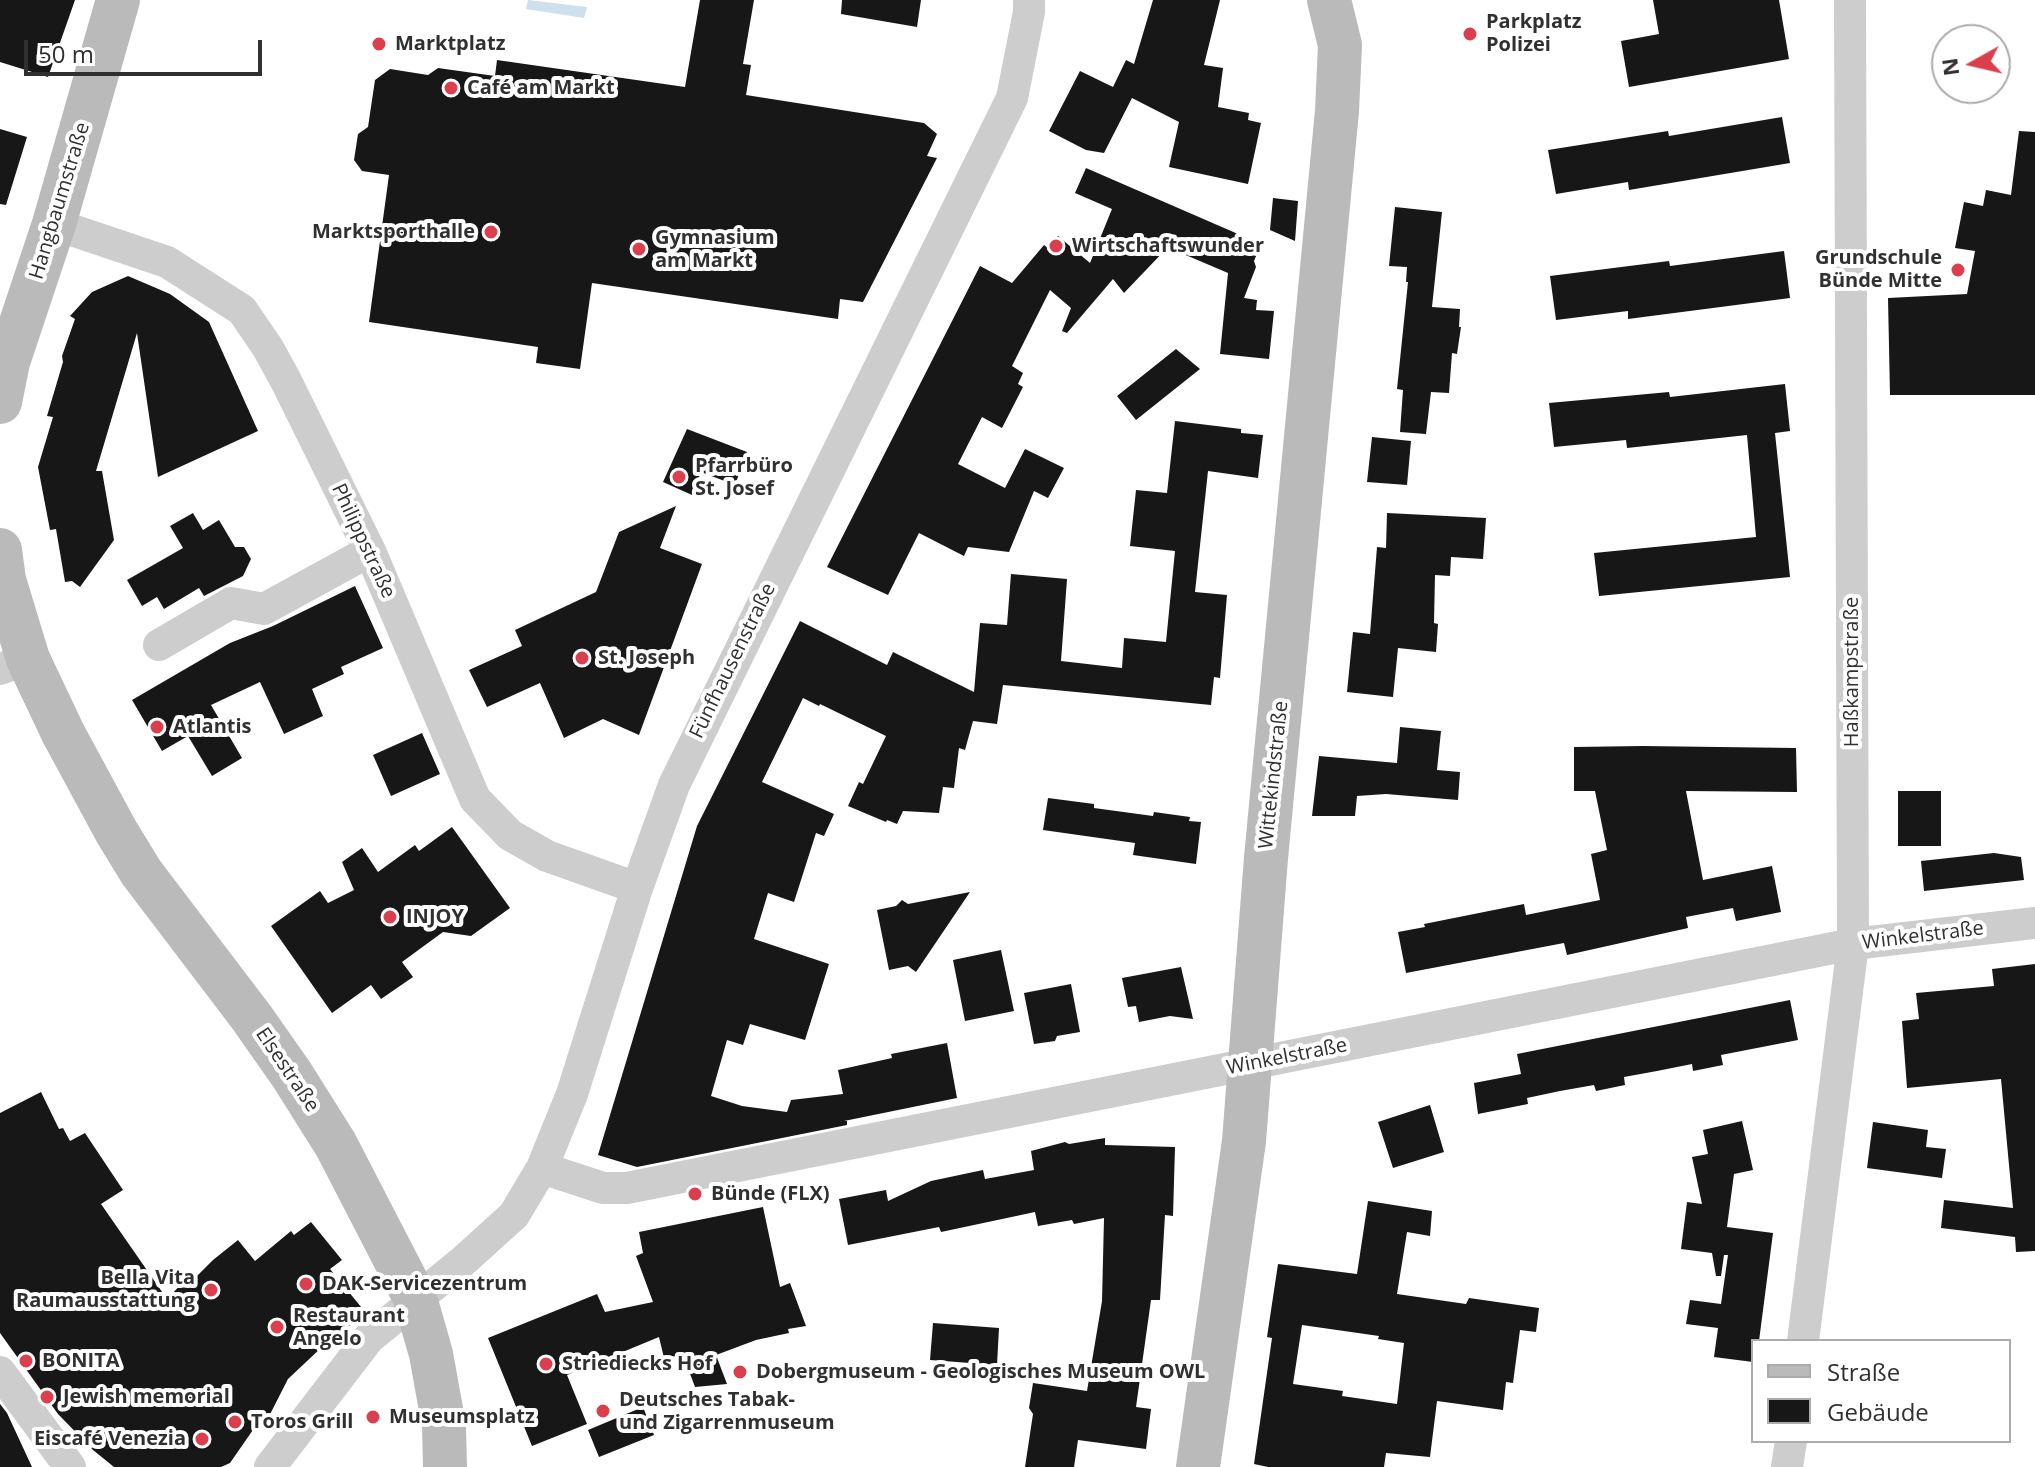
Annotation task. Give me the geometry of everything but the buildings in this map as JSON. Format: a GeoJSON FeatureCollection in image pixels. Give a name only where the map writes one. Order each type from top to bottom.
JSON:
{"type":"FeatureCollection","features":[{"type":"Feature","properties":{"kind":"main road","name":"Hangbaumstraße"},"geometry":{"type":"LineString","coordinates":[[0,402],[8,362],[54,224],[118,0]]}},
{"type":"Feature","properties":{"kind":"main road","name":"Wittekindstraße"},"geometry":{"type":"LineString","coordinates":[[1298,0],[1337,81]]}},
{"type":"Feature","properties":{"kind":"main road","name":"Wittekindstraße"},"geometry":{"type":"LineString","coordinates":[[1198,1467],[1244,1141],[1266,858],[1337,111],[1340,45],[1329,0]]}},
{"type":"Feature","properties":{"kind":"main road"},"geometry":{"type":"LineString","coordinates":[[0,550],[14,664]]}},
{"type":"Feature","properties":{"kind":"main road","name":"Elsestraße"},"geometry":{"type":"LineString","coordinates":[[14,664],[50,708],[141,872],[252,1018],[336,1145],[415,1298],[431,1354],[444,1426],[445,1467]]}},
{"type":"Feature","properties":{"kind":"street","name":"Fünfhausenstraße"},"geometry":{"type":"LineString","coordinates":[[415,1298],[461,1263],[514,1215],[542,1168],[572,1094],[669,795],[1012,98],[1029,0]]}},
{"type":"Feature","properties":{"kind":"street","name":"Haßkampstraße"},"geometry":{"type":"LineString","coordinates":[[1803,1339],[1853,944],[1850,0]]}},
{"type":"Feature","properties":{"kind":"street","name":"Philippstraße"},"geometry":{"type":"LineString","coordinates":[[54,224],[167,262],[242,310],[286,381],[370,551],[475,799],[510,835],[547,856],[637,888]]}},
{"type":"Feature","properties":{"kind":"street"},"geometry":{"type":"LineString","coordinates":[[159,645],[231,603],[264,609],[370,551]]}},
{"type":"Feature","properties":{"kind":"street","name":"Winkelstraße"},"geometry":{"type":"LineString","coordinates":[[542,1168],[603,1188],[627,1188],[1853,944],[2035,923]]}},
{"type":"Feature","properties":{"kind":"street"},"geometry":{"type":"LineString","coordinates":[[270,1467],[369,1338],[415,1298]]}},
{"type":"Feature","properties":{"kind":"street"},"geometry":{"type":"LineString","coordinates":[[0,1372],[70,1467]]}},
{"type":"Feature","properties":{"kind":"street"},"geometry":{"type":"LineString","coordinates":[[1787,1467],[1791,1443]]}},
{"type":"Feature","properties":{"kind":"water"},"geometry":{"type":"Polygon","coordinates":[[[528,0],[587,7],[584,18],[526,9],[528,0]]]}},
{"type":"Feature","properties":{"kind":"place","name":"Parkplatz Polizei"},"geometry":{"type":"Point","coordinates":[1470,34]}},
{"type":"Feature","properties":{"kind":"place","name":"Marktplatz"},"geometry":{"type":"Point","coordinates":[379,44]}},
{"type":"Feature","properties":{"kind":"place","name":"Café am Markt"},"geometry":{"type":"Point","coordinates":[451,88]}},
{"type":"Feature","properties":{"kind":"place","name":"Marktsporthalle"},"geometry":{"type":"Point","coordinates":[491,232]}},
{"type":"Feature","properties":{"kind":"place","name":"Wirtschaftswunder"},"geometry":{"type":"Point","coordinates":[1056,246]}},
{"type":"Feature","properties":{"kind":"place","name":"Gymnasium am Markt"},"geometry":{"type":"Point","coordinates":[639,249]}},
{"type":"Feature","properties":{"kind":"place","name":"Grundschule Bünde Mitte"},"geometry":{"type":"Point","coordinates":[1958,270]}},
{"type":"Feature","properties":{"kind":"place","name":"Pfarrbüro St. Josef"},"geometry":{"type":"Point","coordinates":[679,477]}},
{"type":"Feature","properties":{"kind":"place","name":"St. Joseph"},"geometry":{"type":"Point","coordinates":[582,658]}},
{"type":"Feature","properties":{"kind":"place","name":"Atlantis"},"geometry":{"type":"Point","coordinates":[157,727]}},
{"type":"Feature","properties":{"kind":"place","name":"INJOY"},"geometry":{"type":"Point","coordinates":[390,917]}},
{"type":"Feature","properties":{"kind":"place","name":"Bünde (FLX)"},"geometry":{"type":"Point","coordinates":[695,1194]}},
{"type":"Feature","properties":{"kind":"place","name":"DAK-Servicezentrum"},"geometry":{"type":"Point","coordinates":[306,1284]}},
{"type":"Feature","properties":{"kind":"place","name":"Bella Vita Raumausstattung"},"geometry":{"type":"Point","coordinates":[211,1290]}},
{"type":"Feature","properties":{"kind":"place","name":"Restaurant Angelo"},"geometry":{"type":"Point","coordinates":[277,1327]}},
{"type":"Feature","properties":{"kind":"place","name":"BONITA"},"geometry":{"type":"Point","coordinates":[26,1361]}},
{"type":"Feature","properties":{"kind":"place","name":"Striediecks Hof"},"geometry":{"type":"Point","coordinates":[546,1364]}},
{"type":"Feature","properties":{"kind":"place","name":"Dobergmuseum - Geologisches Museum OWL"},"geometry":{"type":"Point","coordinates":[740,1372]}},
{"type":"Feature","properties":{"kind":"place","name":"Jewish memorial"},"geometry":{"type":"Point","coordinates":[47,1397]}},
{"type":"Feature","properties":{"kind":"place","name":"Deutsches Tabak- und Zigarrenmuseum"},"geometry":{"type":"Point","coordinates":[603,1411]}},
{"type":"Feature","properties":{"kind":"place","name":"Museumsplatz"},"geometry":{"type":"Point","coordinates":[373,1417]}},
{"type":"Feature","properties":{"kind":"place","name":"Toros Grill"},"geometry":{"type":"Point","coordinates":[235,1422]}},
{"type":"Feature","properties":{"kind":"place","name":"Eiscafé Venezia"},"geometry":{"type":"Point","coordinates":[202,1439]}}]}
